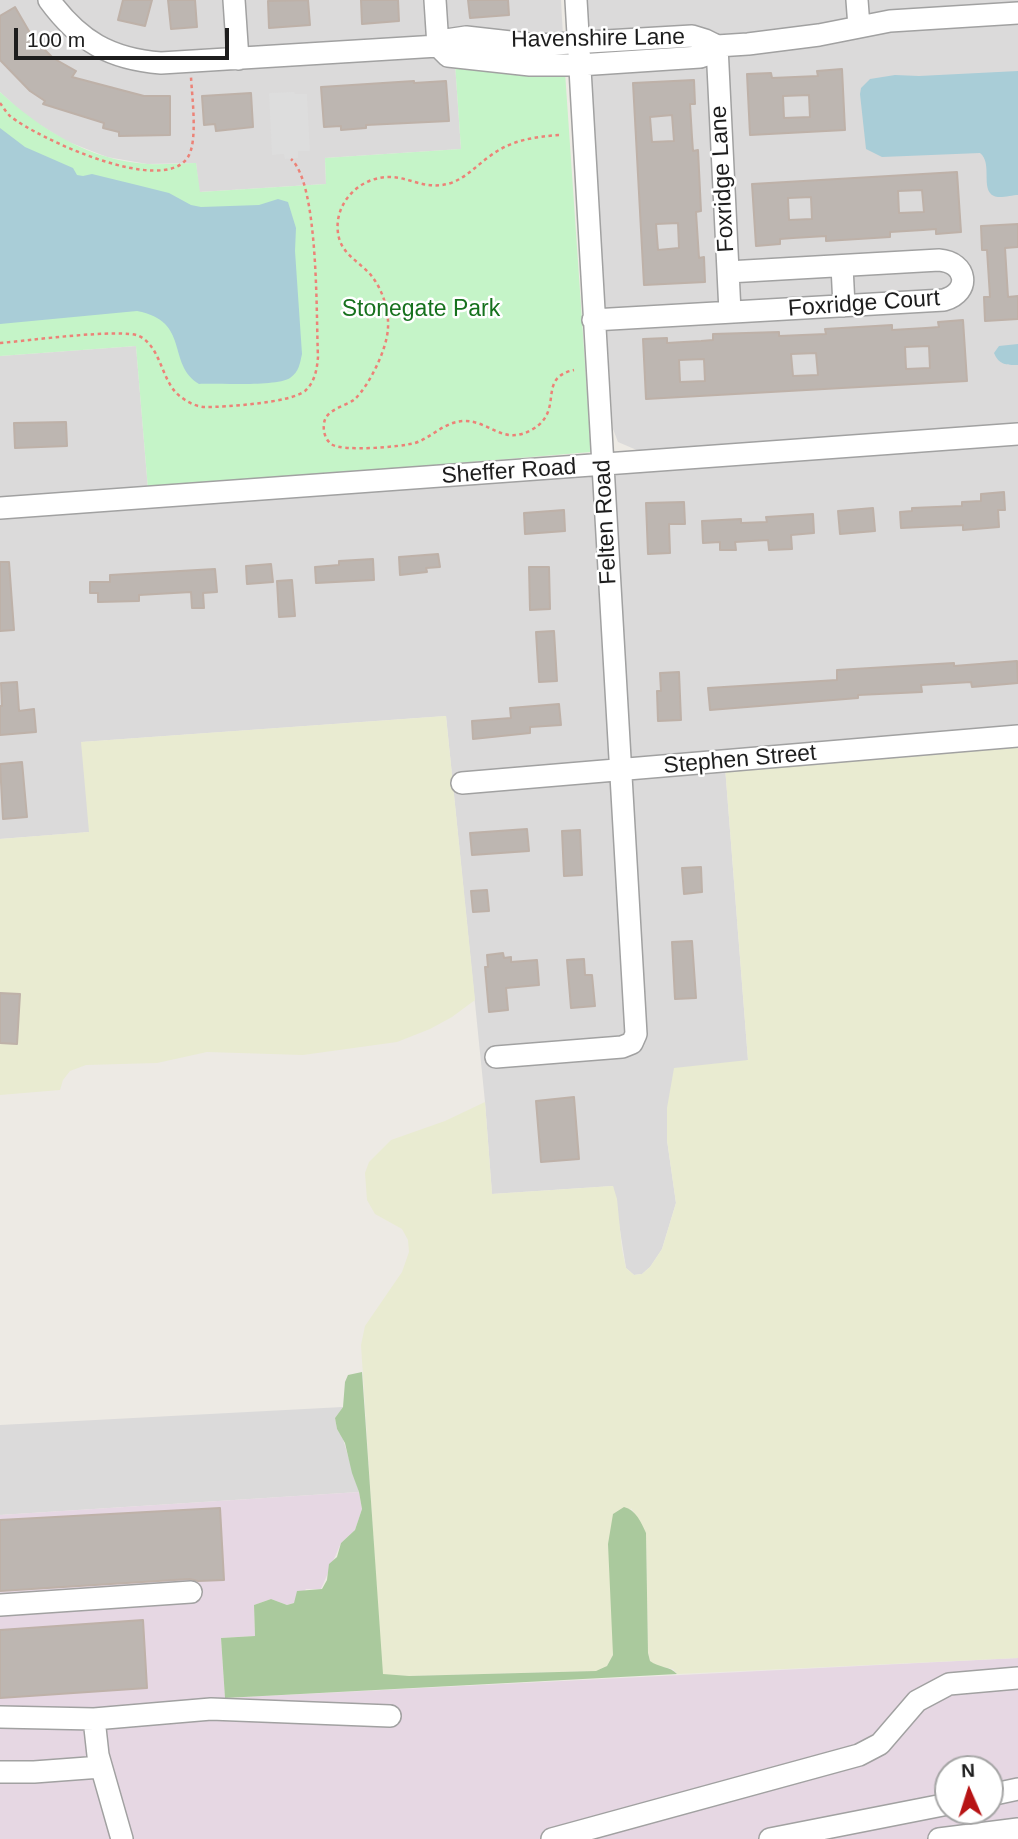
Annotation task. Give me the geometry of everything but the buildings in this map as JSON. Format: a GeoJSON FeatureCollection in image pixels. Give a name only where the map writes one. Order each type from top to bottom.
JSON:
{"type":"FeatureCollection","features":[{"type":"Feature","properties":{"kind":"street","name":"Havenshire Lane"},"geometry":{"type":"LineString","coordinates":[[49,0],[63,19],[85,39],[113,55],[138,62],[161,64],[438,46],[446,40],[466,37],[521,45],[692,36],[717,46],[776,41],[908,19],[1018,13]]}},
{"type":"Feature","properties":{"kind":"street"},"geometry":{"type":"LineString","coordinates":[[234,0],[237,58]]}},
{"type":"Feature","properties":{"kind":"street"},"geometry":{"type":"LineString","coordinates":[[435,0],[438,46]]}},
{"type":"Feature","properties":{"kind":"street","name":"Felten Road"},"geometry":{"type":"LineString","coordinates":[[496,1057],[622,1047],[632,1043],[636,1034],[576,0]]}},
{"type":"Feature","properties":{"kind":"street"},"geometry":{"type":"LineString","coordinates":[[857,0],[859,27]]}},
{"type":"Feature","properties":{"kind":"street","name":"Havenshire Lane"},"geometry":{"type":"LineString","coordinates":[[438,46],[449,56],[530,65],[579,65],[700,57],[709,54],[717,46]]}},
{"type":"Feature","properties":{"kind":"street","name":"Foxridge Lane"},"geometry":{"type":"LineString","coordinates":[[717,46],[730,312]]}},
{"type":"Feature","properties":{"kind":"street","name":"Foxridge Court"},"geometry":{"type":"LineString","coordinates":[[593,320],[944,300],[960,291],[963,282],[956,266],[948,261],[728,272]]}},
{"type":"Feature","properties":{"kind":"street"},"geometry":{"type":"LineString","coordinates":[[842,266],[844,306]]}},
{"type":"Feature","properties":{"kind":"street","name":"Sheffer Road"},"geometry":{"type":"LineString","coordinates":[[0,508],[1018,434]]}},
{"type":"Feature","properties":{"kind":"street","name":"Stephen Street"},"geometry":{"type":"LineString","coordinates":[[462,783],[1018,736]]}},
{"type":"Feature","properties":{"kind":"street"},"geometry":{"type":"LineString","coordinates":[[0,1605],[191,1592]]}},
{"type":"Feature","properties":{"kind":"street"},"geometry":{"type":"LineString","coordinates":[[552,1839],[859,1755],[880,1744],[917,1701],[949,1684],[1018,1678]]}},
{"type":"Feature","properties":{"kind":"street"},"geometry":{"type":"LineString","coordinates":[[0,1717],[94,1719],[211,1709],[390,1716]]}},
{"type":"Feature","properties":{"kind":"street"},"geometry":{"type":"LineString","coordinates":[[94,1719],[101,1767],[121,1839]]}},
{"type":"Feature","properties":{"kind":"street"},"geometry":{"type":"LineString","coordinates":[[0,1772],[101,1767]]}},
{"type":"Feature","properties":{"kind":"street"},"geometry":{"type":"LineString","coordinates":[[770,1839],[934,1807]]}},
{"type":"Feature","properties":{"kind":"street"},"geometry":{"type":"LineString","coordinates":[[939,1839],[1018,1829]]}},
{"type":"Feature","properties":{"kind":"path"},"geometry":{"type":"LineString","coordinates":[[0,103],[9,115],[44,137],[82,154],[129,169],[169,169],[180,166],[188,157],[193,141],[191,61]]}},
{"type":"Feature","properties":{"kind":"path"},"geometry":{"type":"LineString","coordinates":[[559,135],[517,141],[491,155],[464,177],[449,183],[434,186],[391,177],[377,178],[354,190],[345,201],[338,225],[342,245],[379,288],[384,300],[388,328],[383,353],[363,388],[347,404],[330,412],[325,418],[325,435],[331,443],[348,449],[415,443],[448,425],[467,421],[499,434],[520,435],[532,430],[548,416],[554,381],[564,372],[574,370]]}},
{"type":"Feature","properties":{"kind":"path"},"geometry":{"type":"LineString","coordinates":[[0,343],[104,334],[138,335],[149,344],[177,395],[188,402],[203,407],[283,400],[297,396],[312,382],[318,356],[311,212],[303,176],[291,159]]}},
{"type":"Feature","properties":{"kind":"shaded area"},"geometry":{"type":"Polygon","coordinates":[[[0,0],[561,0],[565,72],[455,63],[461,149],[325,158],[326,184],[199,192],[196,163],[147,164],[107,157],[66,141],[27,117],[0,92],[0,0]]]}},
{"type":"Feature","properties":{"kind":"shaded area"},"geometry":{"type":"Polygon","coordinates":[[[586,0],[1018,0],[1018,427],[646,454],[618,442],[613,429],[586,0]]]}},
{"type":"Feature","properties":{"kind":"shaded area"},"geometry":{"type":"Polygon","coordinates":[[[269,93],[307,94],[310,151],[298,151],[298,158],[285,159],[284,154],[272,155],[269,93]]]}},
{"type":"Feature","properties":{"kind":"shaded area"},"geometry":{"type":"Polygon","coordinates":[[[136,346],[148,489],[1018,441],[1018,743],[725,767],[748,1060],[667,1108],[667,1140],[676,1203],[662,1249],[642,1274],[634,1275],[626,1268],[613,1186],[492,1194],[446,716],[82,742],[90,832],[0,839],[0,356],[136,346]]]}},
{"type":"Feature","properties":{"kind":"shaded area"},"geometry":{"type":"Polygon","coordinates":[[[343,1407],[335,1418],[337,1429],[343,1439],[359,1492],[0,1515],[0,1425],[343,1407]]]}},
{"type":"Feature","properties":{"kind":"shaded area"},"geometry":{"type":"Polygon","coordinates":[[[359,1492],[362,1509],[355,1530],[341,1543],[321,1589],[306,1589],[294,1603],[287,1605],[271,1599],[254,1605],[255,1636],[221,1638],[225,1698],[1018,1658],[1018,1839],[0,1839],[0,1515],[359,1492]]]}},
{"type":"Feature","properties":{"kind":"green space","name":"Stonegate Park"},"geometry":{"type":"Polygon","coordinates":[[[455,63],[565,72],[591,452],[148,489],[136,346],[0,356],[0,92],[50,131],[87,150],[127,162],[196,163],[200,192],[326,184],[325,158],[461,149],[455,63]]]}},
{"type":"Feature","properties":{"kind":"green space"},"geometry":{"type":"Polygon","coordinates":[[[446,716],[475,1000],[430,1029],[397,1042],[303,1055],[207,1052],[157,1063],[86,1065],[70,1071],[60,1090],[0,1095],[0,839],[89,832],[81,742],[446,716]]]}},
{"type":"Feature","properties":{"kind":"green space"},"geometry":{"type":"Polygon","coordinates":[[[1018,743],[1018,1658],[677,1674],[673,1669],[656,1666],[650,1661],[648,1653],[646,1533],[631,1508],[613,1655],[607,1666],[597,1671],[382,1675],[361,1345],[365,1326],[402,1272],[409,1252],[408,1240],[402,1229],[375,1214],[367,1200],[365,1173],[369,1162],[391,1140],[445,1121],[485,1102],[492,1194],[613,1186],[626,1268],[634,1275],[642,1274],[662,1249],[676,1203],[667,1140],[667,1108],[674,1068],[748,1060],[725,766],[1018,743]]]}},
{"type":"Feature","properties":{"kind":"green space"},"geometry":{"type":"Polygon","coordinates":[[[362,1372],[383,1674],[409,1676],[596,1671],[607,1666],[613,1655],[608,1544],[613,1514],[624,1507],[635,1514],[646,1533],[650,1661],[677,1674],[225,1698],[221,1638],[255,1636],[254,1605],[271,1599],[287,1605],[294,1603],[297,1591],[322,1589],[327,1580],[329,1564],[337,1557],[341,1543],[355,1530],[362,1509],[359,1492],[335,1418],[343,1407],[348,1375],[362,1372]]]}},
{"type":"Feature","properties":{"kind":"water"},"geometry":{"type":"Polygon","coordinates":[[[1018,71],[1018,195],[999,197],[990,193],[986,163],[980,153],[882,157],[866,149],[860,94],[861,88],[870,79],[895,75],[1018,71]]]}},
{"type":"Feature","properties":{"kind":"water"},"geometry":{"type":"Polygon","coordinates":[[[0,128],[25,147],[73,168],[77,175],[92,174],[169,193],[191,205],[259,205],[278,199],[288,202],[296,228],[302,354],[295,373],[290,378],[272,383],[199,384],[189,376],[183,366],[172,333],[165,324],[154,316],[137,311],[0,324],[0,128]]]}},
{"type":"Feature","properties":{"kind":"water"},"geometry":{"type":"Polygon","coordinates":[[[1018,344],[1018,365],[1003,364],[994,353],[999,346],[1018,344]]]}}]}
